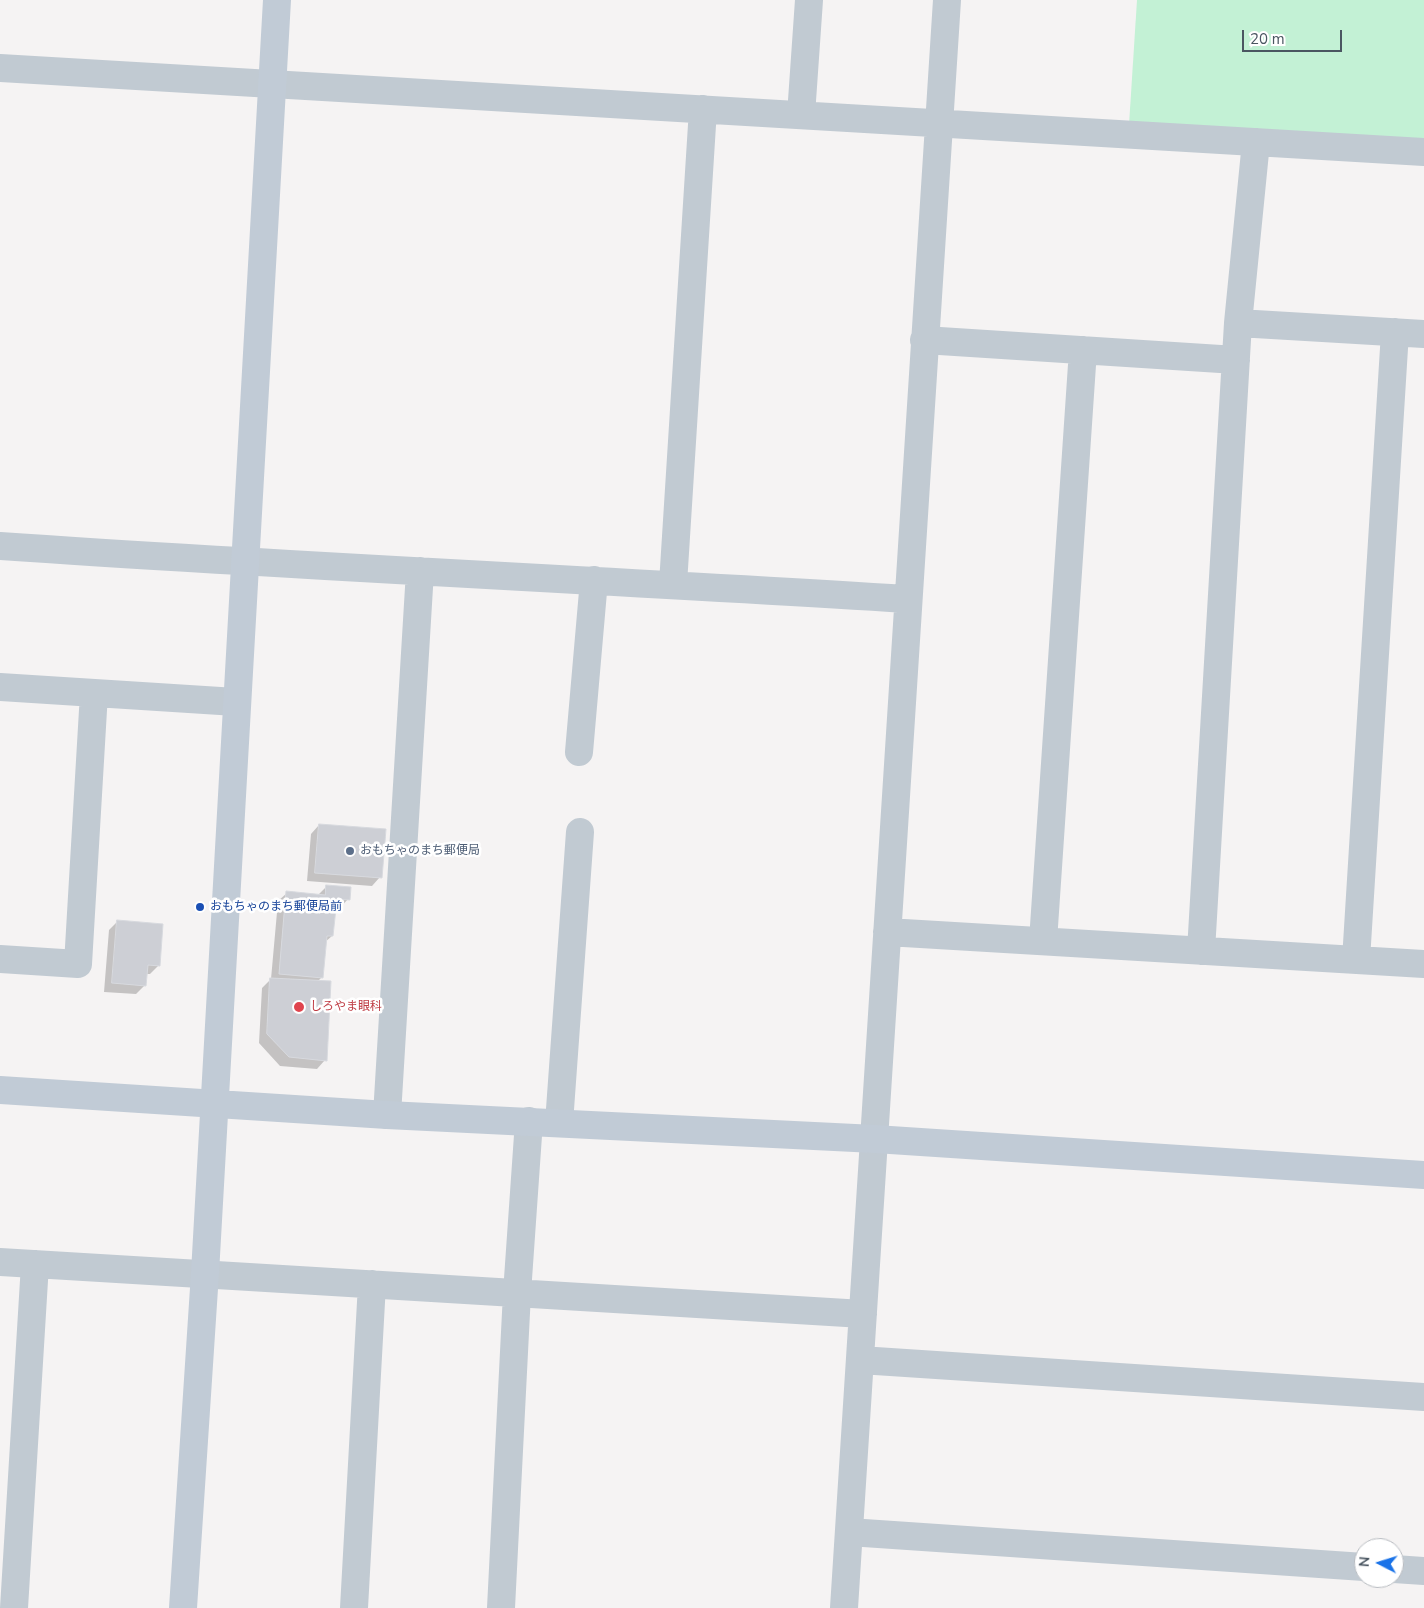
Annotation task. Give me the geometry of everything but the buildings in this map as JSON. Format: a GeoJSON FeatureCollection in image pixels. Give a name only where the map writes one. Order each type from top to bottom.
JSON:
{"type":"FeatureCollection","features":[{"type":"Feature","properties":{"kind":"street"},"geometry":{"type":"LineString","coordinates":[[183,1608],[205,1273],[277,0]]}},
{"type":"Feature","properties":{"kind":"street"},"geometry":{"type":"LineString","coordinates":[[801,115],[809,0]]}},
{"type":"Feature","properties":{"kind":"street"},"geometry":{"type":"LineString","coordinates":[[844,1608],[875,1139],[907,599],[947,0]]}},
{"type":"Feature","properties":{"kind":"street"},"geometry":{"type":"LineString","coordinates":[[0,68],[1424,152]]}},
{"type":"Feature","properties":{"kind":"street"},"geometry":{"type":"LineString","coordinates":[[673,584],[703,109]]}},
{"type":"Feature","properties":{"kind":"street"},"geometry":{"type":"LineString","coordinates":[[1201,951],[1238,323],[1256,142]]}},
{"type":"Feature","properties":{"kind":"street"},"geometry":{"type":"LineString","coordinates":[[1238,323],[1424,334]]}},
{"type":"Feature","properties":{"kind":"street"},"geometry":{"type":"LineString","coordinates":[[1356,960],[1395,332]]}},
{"type":"Feature","properties":{"kind":"street"},"geometry":{"type":"LineString","coordinates":[[924,340],[1236,360]]}},
{"type":"Feature","properties":{"kind":"street"},"geometry":{"type":"LineString","coordinates":[[1043,941],[1083,350]]}},
{"type":"Feature","properties":{"kind":"street"},"geometry":{"type":"LineString","coordinates":[[0,546],[244,563],[673,584],[907,599]]}},
{"type":"Feature","properties":{"kind":"street"},"geometry":{"type":"LineString","coordinates":[[387,1115],[420,571]]}},
{"type":"Feature","properties":{"kind":"street"},"geometry":{"type":"LineString","coordinates":[[579,752],[594,580]]}},
{"type":"Feature","properties":{"kind":"street"},"geometry":{"type":"LineString","coordinates":[[0,687],[236,702]]}},
{"type":"Feature","properties":{"kind":"street"},"geometry":{"type":"LineString","coordinates":[[0,959],[78,964],[94,693]]}},
{"type":"Feature","properties":{"kind":"street"},"geometry":{"type":"LineString","coordinates":[[559,1123],[580,832]]}},
{"type":"Feature","properties":{"kind":"street"},"geometry":{"type":"LineString","coordinates":[[887,932],[1424,964]]}},
{"type":"Feature","properties":{"kind":"street"},"geometry":{"type":"LineString","coordinates":[[0,1090],[214,1102],[387,1115],[875,1139],[1424,1176]]}},
{"type":"Feature","properties":{"kind":"street"},"geometry":{"type":"LineString","coordinates":[[501,1608],[517,1293],[529,1121]]}},
{"type":"Feature","properties":{"kind":"street"},"geometry":{"type":"LineString","coordinates":[[0,1262],[863,1314]]}},
{"type":"Feature","properties":{"kind":"street"},"geometry":{"type":"LineString","coordinates":[[14,1608],[35,1264]]}},
{"type":"Feature","properties":{"kind":"street"},"geometry":{"type":"LineString","coordinates":[[354,1608],[372,1284]]}},
{"type":"Feature","properties":{"kind":"street"},"geometry":{"type":"LineString","coordinates":[[860,1360],[1424,1397]]}},
{"type":"Feature","properties":{"kind":"street"},"geometry":{"type":"LineString","coordinates":[[848,1532],[1354,1566]]}},
{"type":"Feature","properties":{"kind":"street"},"geometry":{"type":"LineString","coordinates":[[1404,1570],[1424,1571]]}},
{"type":"Feature","properties":{"kind":"green space"},"geometry":{"type":"Polygon","coordinates":[[[1137,0],[1424,0],[1424,144],[1129,125],[1137,0]]]}},
{"type":"Feature","properties":{"kind":"place","name":"おもちゃのまち郵便局"},"geometry":{"type":"Point","coordinates":[350,851]}},
{"type":"Feature","properties":{"kind":"place","name":"おもちゃのまち郵便局前"},"geometry":{"type":"Point","coordinates":[200,907]}},
{"type":"Feature","properties":{"kind":"place","name":"しろやま眼科"},"geometry":{"type":"Point","coordinates":[299,1007]}}]}
